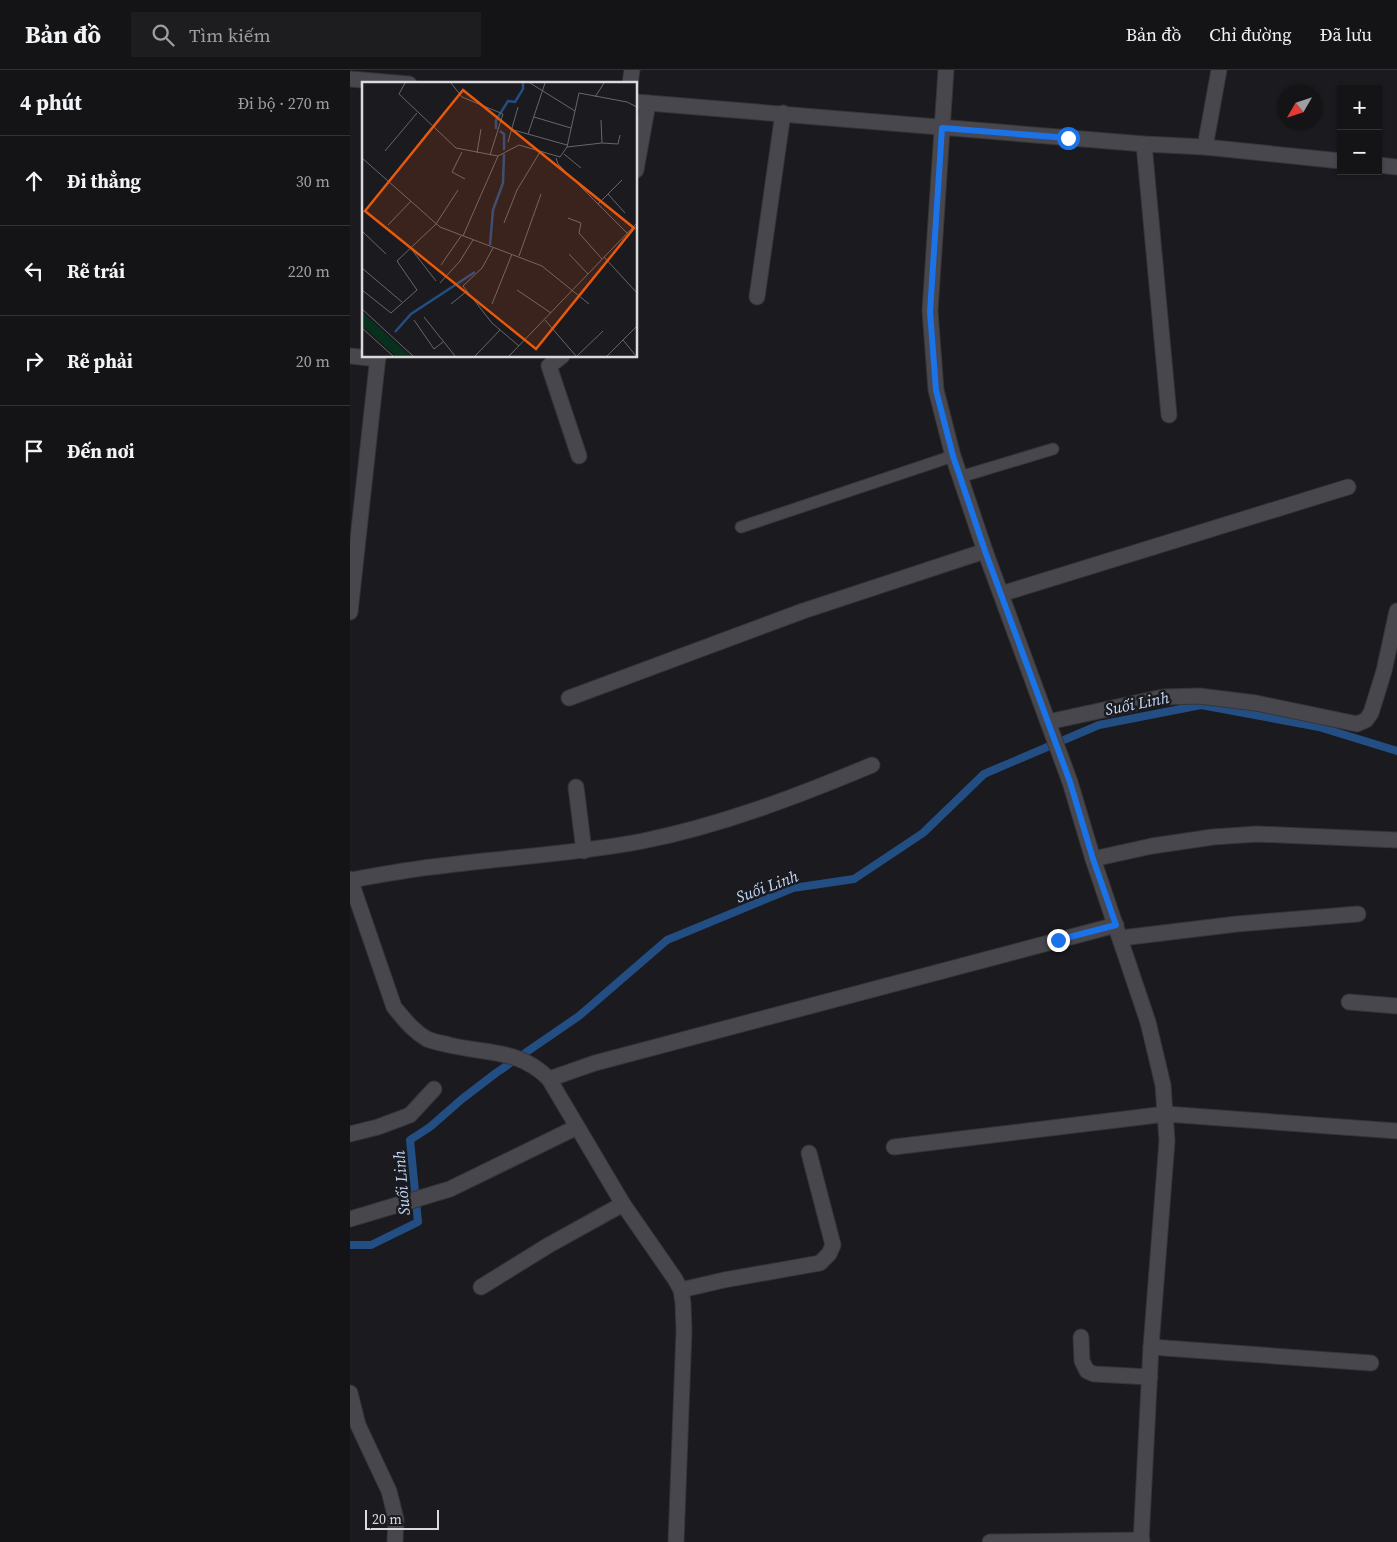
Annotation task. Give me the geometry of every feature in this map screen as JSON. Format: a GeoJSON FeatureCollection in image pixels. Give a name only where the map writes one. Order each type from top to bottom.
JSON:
{"type":"FeatureCollection","features":[{"type":"Feature","properties":{"kind":"street"},"geometry":{"type":"LineString","coordinates":[[946,70],[930,312],[936,390],[960,477],[985,551],[1070,782],[1093,859],[1148,1022],[1163,1085],[1167,1140],[1151,1347],[1141,1541],[990,1542]]}},
{"type":"Feature","properties":{"kind":"street"},"geometry":{"type":"LineString","coordinates":[[1205,146],[1219,70]]}},
{"type":"Feature","properties":{"kind":"street"},"geometry":{"type":"LineString","coordinates":[[350,79],[385,82]]}},
{"type":"Feature","properties":{"kind":"street"},"geometry":{"type":"LineString","coordinates":[[638,147],[642,102],[1144,144],[1205,146],[1337,161]]}},
{"type":"Feature","properties":{"kind":"street"},"geometry":{"type":"LineString","coordinates":[[757,297],[783,113]]}},
{"type":"Feature","properties":{"kind":"street"},"geometry":{"type":"LineString","coordinates":[[1144,144],[1169,415]]}},
{"type":"Feature","properties":{"kind":"street"},"geometry":{"type":"LineString","coordinates":[[1382,165],[1397,167]]}},
{"type":"Feature","properties":{"kind":"street"},"geometry":{"type":"LineString","coordinates":[[350,612],[378,358]]}},
{"type":"Feature","properties":{"kind":"street"},"geometry":{"type":"LineString","coordinates":[[559,358],[549,366],[579,456]]}},
{"type":"Feature","properties":{"kind":"street"},"geometry":{"type":"LineString","coordinates":[[1001,594],[1348,487]]}},
{"type":"Feature","properties":{"kind":"street"},"geometry":{"type":"LineString","coordinates":[[569,698],[803,611],[985,551]]}},
{"type":"Feature","properties":{"kind":"street"},"geometry":{"type":"LineString","coordinates":[[1048,722],[1164,697],[1199,696],[1256,704],[1357,724],[1366,720],[1371,714],[1390,672],[1397,611]]}},
{"type":"Feature","properties":{"kind":"street"},"geometry":{"type":"LineString","coordinates":[[676,1542],[684,1331],[683,1302],[680,1290],[657,1251],[624,1204],[544,1074],[513,1056],[472,1050],[428,1039],[414,1030],[403,1019],[394,1007],[350,880],[439,866],[584,851],[644,841],[720,822],[815,789],[872,765]]}},
{"type":"Feature","properties":{"kind":"street"},"geometry":{"type":"LineString","coordinates":[[576,787],[584,851]]}},
{"type":"Feature","properties":{"kind":"street"},"geometry":{"type":"LineString","coordinates":[[1093,859],[1152,846],[1213,837],[1257,834],[1397,840]]}},
{"type":"Feature","properties":{"kind":"street"},"geometry":{"type":"LineString","coordinates":[[544,1074],[595,1063],[1118,932],[1358,914]]}},
{"type":"Feature","properties":{"kind":"street"},"geometry":{"type":"LineString","coordinates":[[1349,1002],[1397,1006]]}},
{"type":"Feature","properties":{"kind":"street"},"geometry":{"type":"LineString","coordinates":[[352,1130],[378,1127],[410,1115],[434,1089]]}},
{"type":"Feature","properties":{"kind":"street"},"geometry":{"type":"LineString","coordinates":[[894,1147],[1166,1114],[1397,1132]]}},
{"type":"Feature","properties":{"kind":"street"},"geometry":{"type":"LineString","coordinates":[[350,1220],[450,1189],[577,1127]]}},
{"type":"Feature","properties":{"kind":"street"},"geometry":{"type":"LineString","coordinates":[[680,1290],[820,1263],[829,1254],[833,1245],[808,1152]]}},
{"type":"Feature","properties":{"kind":"street"},"geometry":{"type":"LineString","coordinates":[[481,1287],[549,1245],[624,1204]]}},
{"type":"Feature","properties":{"kind":"street"},"geometry":{"type":"LineString","coordinates":[[1081,1336],[1082,1361],[1087,1371],[1094,1374],[1150,1377]]}},
{"type":"Feature","properties":{"kind":"street"},"geometry":{"type":"LineString","coordinates":[[1151,1347],[1371,1364]]}},
{"type":"Feature","properties":{"kind":"street"},"geometry":{"type":"LineString","coordinates":[[350,1393],[358,1425],[389,1491],[396,1519],[395,1542]]}},
{"type":"Feature","properties":{"kind":"lane"},"geometry":{"type":"LineString","coordinates":[[960,477],[1053,449]]}},
{"type":"Feature","properties":{"kind":"lane"},"geometry":{"type":"LineString","coordinates":[[740,527],[953,456]]}},
{"type":"Feature","properties":{"kind":"waterway","name":"Suối Linh"},"geometry":{"type":"LineString","coordinates":[[350,1245],[371,1245],[418,1222],[410,1140],[430,1127],[496,1073],[579,1016],[667,940],[793,888],[854,879],[923,833],[984,774],[1099,725],[1201,705],[1319,727],[1397,751]]}},
{"type":"Feature","properties":{"kind":"route"},"geometry":{"type":"LineString","coordinates":[[1058,940],[1116,925],[1093,859],[1070,782],[985,551],[953,456],[936,390],[930,312],[942,128],[1068,138]]}}]}
